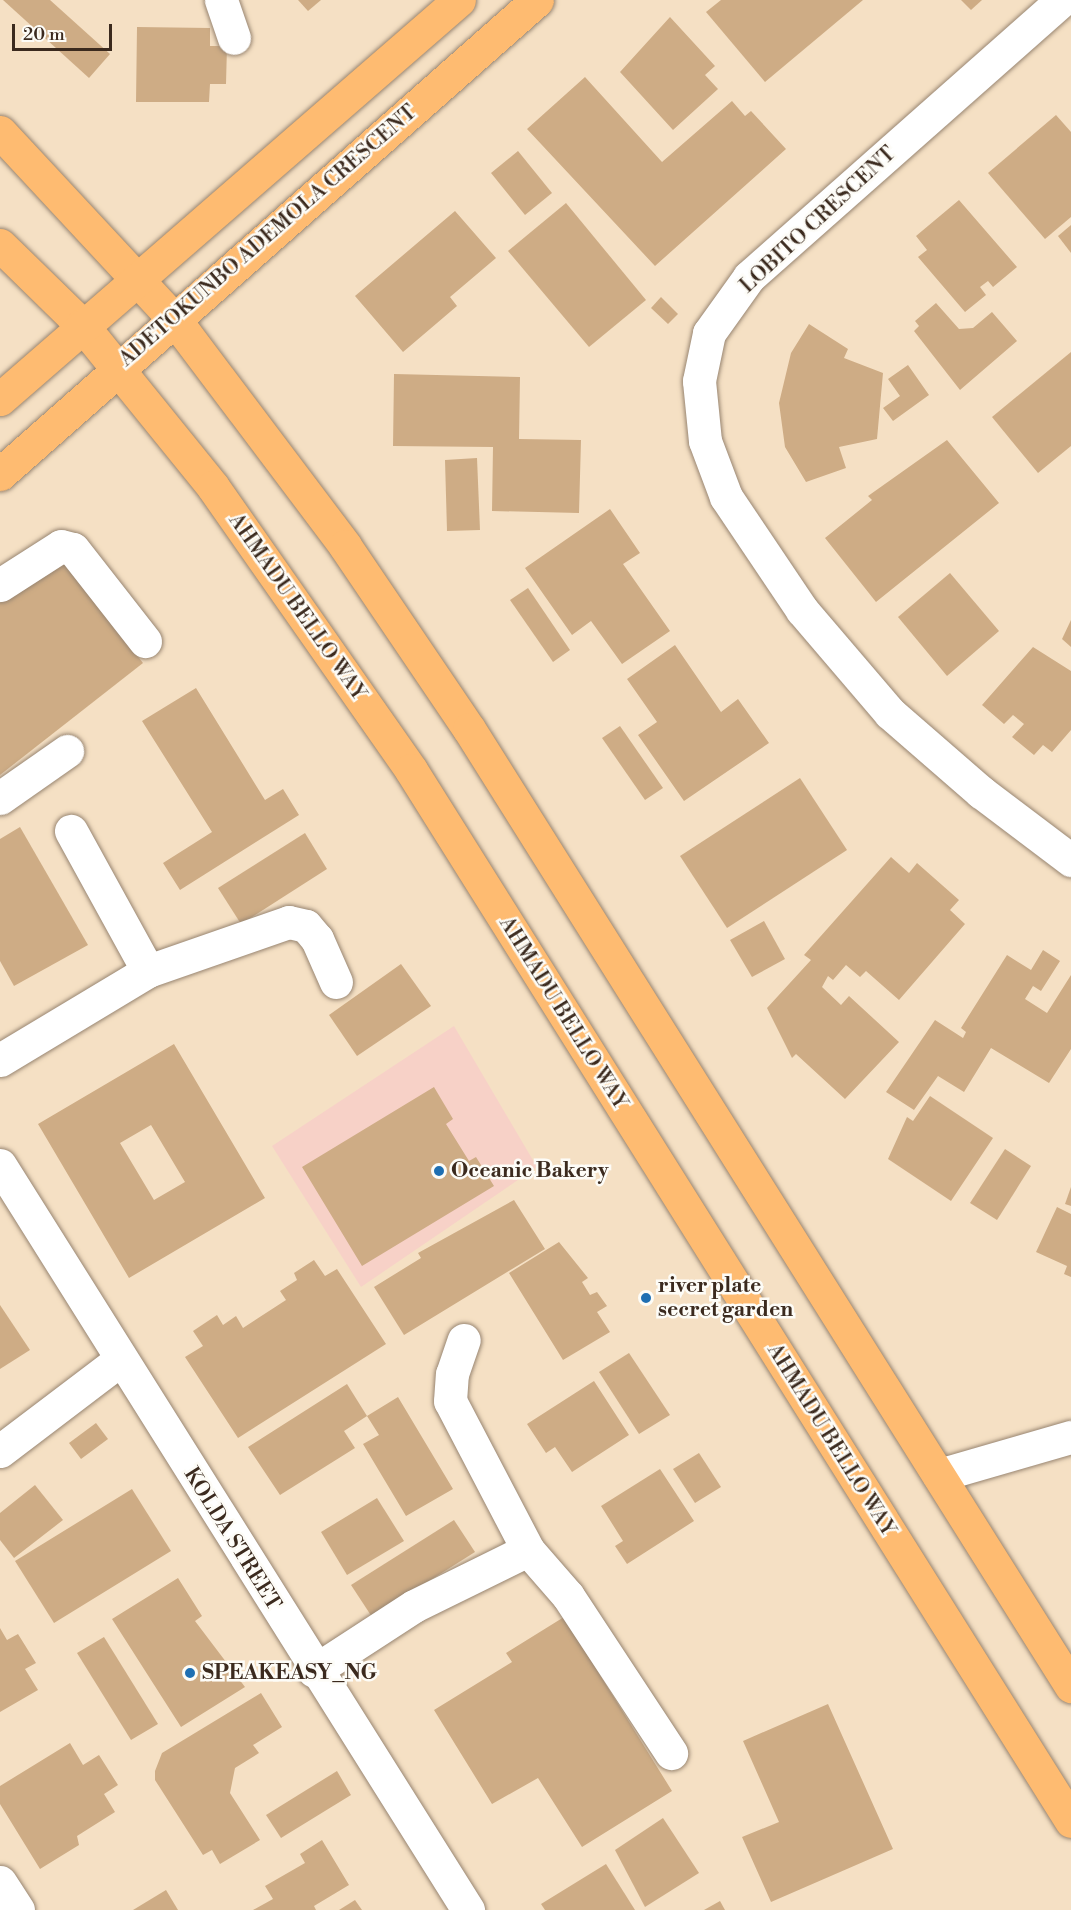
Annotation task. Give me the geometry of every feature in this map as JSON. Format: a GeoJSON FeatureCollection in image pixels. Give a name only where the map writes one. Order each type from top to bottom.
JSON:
{"type":"FeatureCollection","features":[{"type":"Feature","properties":{"kind":"main road"},"geometry":{"type":"LineString","coordinates":[[0,399],[82,325],[459,0]]}},
{"type":"Feature","properties":{"kind":"main road","name":"ADETOKUNBO ADEMOLA CRESCENT"},"geometry":{"type":"LineString","coordinates":[[0,474],[117,368],[175,320],[537,0]]}},
{"type":"Feature","properties":{"kind":"main road"},"geometry":{"type":"LineString","coordinates":[[0,132],[138,277],[175,320],[345,546],[469,729],[1071,1686]]}},
{"type":"Feature","properties":{"kind":"main road","name":"AHMADU BELLO WAY"},"geometry":{"type":"LineString","coordinates":[[0,245],[82,325],[213,487],[411,770],[1071,1821]]}},
{"type":"Feature","properties":{"kind":"street"},"geometry":{"type":"LineString","coordinates":[[221,0],[234,38]]}},
{"type":"Feature","properties":{"kind":"street","name":"LOBITO CRESCENT"},"geometry":{"type":"LineString","coordinates":[[1062,0],[749,277],[709,333],[699,381],[705,441],[726,497],[802,610],[890,713],[981,792],[1071,860]]}},
{"type":"Feature","properties":{"kind":"street"},"geometry":{"type":"LineString","coordinates":[[0,585],[61,546],[73,549],[145,641]]}},
{"type":"Feature","properties":{"kind":"street"},"geometry":{"type":"LineString","coordinates":[[0,798],[67,752]]}},
{"type":"Feature","properties":{"kind":"street"},"geometry":{"type":"LineString","coordinates":[[71,831],[148,971]]}},
{"type":"Feature","properties":{"kind":"street"},"geometry":{"type":"LineString","coordinates":[[0,1060],[148,971],[289,922],[306,926],[317,939],[336,982]]}},
{"type":"Feature","properties":{"kind":"street","name":"KOLDA STREET"},"geometry":{"type":"LineString","coordinates":[[0,1165],[314,1671],[468,1910]]}},
{"type":"Feature","properties":{"kind":"street"},"geometry":{"type":"LineString","coordinates":[[464,1340],[452,1374],[450,1401],[528,1550],[568,1596],[671,1753]]}},
{"type":"Feature","properties":{"kind":"street"},"geometry":{"type":"LineString","coordinates":[[0,1451],[121,1359]]}},
{"type":"Feature","properties":{"kind":"street"},"geometry":{"type":"LineString","coordinates":[[939,1475],[1071,1437]]}},
{"type":"Feature","properties":{"kind":"street"},"geometry":{"type":"LineString","coordinates":[[314,1671],[414,1606],[528,1550]]}},
{"type":"Feature","properties":{"kind":"street"},"geometry":{"type":"LineString","coordinates":[[0,1882],[18,1910]]}},
{"type":"Feature","properties":{"kind":"shaded area"},"geometry":{"type":"Polygon","coordinates":[[[454,1026],[537,1167],[361,1287],[272,1146],[454,1026]]]}},
{"type":"Feature","properties":{"kind":"building"},"geometry":{"type":"Polygon","coordinates":[[[3,0],[50,0],[110,54],[89,78],[3,0]]]}},
{"type":"Feature","properties":{"kind":"building"},"geometry":{"type":"Polygon","coordinates":[[[298,0],[321,0],[308,11],[298,0]]]}},
{"type":"Feature","properties":{"kind":"building"},"geometry":{"type":"Polygon","coordinates":[[[721,0],[863,0],[765,82],[706,12],[721,0]]]}},
{"type":"Feature","properties":{"kind":"building"},"geometry":{"type":"Polygon","coordinates":[[[961,0],[982,0],[971,10],[961,0]]]}},
{"type":"Feature","properties":{"kind":"building"},"geometry":{"type":"Polygon","coordinates":[[[670,17],[715,66],[705,75],[718,89],[673,130],[620,72],[670,17]]]}},
{"type":"Feature","properties":{"kind":"building"},"geometry":{"type":"Polygon","coordinates":[[[137,27],[210,28],[210,46],[227,46],[226,84],[210,84],[209,102],[136,102],[137,27]]]}},
{"type":"Feature","properties":{"kind":"building"},"geometry":{"type":"Polygon","coordinates":[[[585,77],[662,162],[732,101],[745,116],[751,111],[786,149],[655,266],[527,129],[585,77]]]}},
{"type":"Feature","properties":{"kind":"building"},"geometry":{"type":"Polygon","coordinates":[[[1056,115],[1071,132],[1071,217],[1045,239],[988,173],[1056,115]]]}},
{"type":"Feature","properties":{"kind":"building"},"geometry":{"type":"Polygon","coordinates":[[[518,151],[552,193],[525,215],[491,173],[518,151]]]}},
{"type":"Feature","properties":{"kind":"building"},"geometry":{"type":"Polygon","coordinates":[[[959,200],[1017,267],[993,287],[988,281],[980,287],[986,295],[965,312],[918,257],[927,250],[916,236],[959,200]]]}},
{"type":"Feature","properties":{"kind":"building"},"geometry":{"type":"Polygon","coordinates":[[[566,203],[646,300],[589,347],[508,251],[566,203]]]}},
{"type":"Feature","properties":{"kind":"building"},"geometry":{"type":"Polygon","coordinates":[[[455,211],[496,258],[450,297],[457,306],[403,352],[355,296],[455,211]]]}},
{"type":"Feature","properties":{"kind":"building"},"geometry":{"type":"Polygon","coordinates":[[[1071,225],[1071,253],[1058,236],[1071,225]]]}},
{"type":"Feature","properties":{"kind":"building"},"geometry":{"type":"Polygon","coordinates":[[[661,297],[678,314],[668,324],[651,308],[661,297]]]}},
{"type":"Feature","properties":{"kind":"building"},"geometry":{"type":"Polygon","coordinates":[[[936,303],[959,329],[973,328],[992,312],[1017,341],[960,390],[914,331],[919,326],[915,321],[936,303]]]}},
{"type":"Feature","properties":{"kind":"building"},"geometry":{"type":"Polygon","coordinates":[[[809,324],[848,349],[844,358],[883,373],[877,439],[839,447],[846,468],[806,482],[785,447],[779,403],[791,353],[809,324]]]}},
{"type":"Feature","properties":{"kind":"building"},"geometry":{"type":"Polygon","coordinates":[[[1071,352],[1071,446],[1038,473],[992,417],[1071,352]]]}},
{"type":"Feature","properties":{"kind":"building"},"geometry":{"type":"Polygon","coordinates":[[[908,365],[929,395],[893,421],[883,408],[900,396],[888,379],[908,365]]]}},
{"type":"Feature","properties":{"kind":"building"},"geometry":{"type":"Polygon","coordinates":[[[394,374],[520,377],[519,439],[581,440],[579,513],[492,511],[493,447],[393,446],[394,374]]]}},
{"type":"Feature","properties":{"kind":"building"},"geometry":{"type":"Polygon","coordinates":[[[947,440],[999,503],[876,602],[825,538],[872,500],[868,496],[947,440]]]}},
{"type":"Feature","properties":{"kind":"building"},"geometry":{"type":"Polygon","coordinates":[[[477,458],[480,530],[447,531],[445,460],[477,458]]]}},
{"type":"Feature","properties":{"kind":"building"},"geometry":{"type":"Polygon","coordinates":[[[610,509],[640,553],[623,564],[670,631],[622,664],[591,621],[572,635],[525,568],[610,509]]]}},
{"type":"Feature","properties":{"kind":"building"},"geometry":{"type":"Polygon","coordinates":[[[60,557],[143,663],[0,775],[0,603],[60,557]]]}},
{"type":"Feature","properties":{"kind":"building"},"geometry":{"type":"Polygon","coordinates":[[[950,573],[999,631],[947,676],[898,617],[950,573]]]}},
{"type":"Feature","properties":{"kind":"building"},"geometry":{"type":"Polygon","coordinates":[[[528,588],[570,650],[553,662],[510,600],[528,588]]]}},
{"type":"Feature","properties":{"kind":"building"},"geometry":{"type":"Polygon","coordinates":[[[1071,620],[1071,647],[1062,639],[1071,620]]]}},
{"type":"Feature","properties":{"kind":"building"},"geometry":{"type":"Polygon","coordinates":[[[675,645],[721,712],[738,699],[769,743],[684,801],[638,735],[657,722],[627,679],[675,645]]]}},
{"type":"Feature","properties":{"kind":"building"},"geometry":{"type":"Polygon","coordinates":[[[1033,647],[1071,671],[1071,730],[1052,752],[1043,745],[1034,755],[1012,737],[1024,724],[1013,715],[1004,724],[982,705],[1033,647]]]}},
{"type":"Feature","properties":{"kind":"building"},"geometry":{"type":"Polygon","coordinates":[[[196,688],[265,800],[283,789],[299,815],[180,890],[163,863],[212,832],[142,721],[196,688]]]}},
{"type":"Feature","properties":{"kind":"building"},"geometry":{"type":"Polygon","coordinates":[[[620,726],[663,788],[645,800],[602,738],[620,726]]]}},
{"type":"Feature","properties":{"kind":"building"},"geometry":{"type":"Polygon","coordinates":[[[800,778],[847,850],[727,928],[680,856],[800,778]]]}},
{"type":"Feature","properties":{"kind":"building"},"geometry":{"type":"Polygon","coordinates":[[[20,827],[88,945],[14,986],[0,961],[0,839],[20,827]]]}},
{"type":"Feature","properties":{"kind":"building"},"geometry":{"type":"Polygon","coordinates":[[[305,833],[327,869],[241,924],[218,888],[305,833]]]}},
{"type":"Feature","properties":{"kind":"building"},"geometry":{"type":"Polygon","coordinates":[[[891,857],[909,873],[917,863],[959,900],[950,910],[965,924],[899,1000],[866,971],[860,977],[846,965],[833,980],[828,976],[822,987],[841,1005],[849,996],[899,1042],[845,1099],[796,1054],[792,1058],[767,1008],[811,960],[804,955],[891,857]]]}},
{"type":"Feature","properties":{"kind":"building"},"geometry":{"type":"Polygon","coordinates":[[[764,921],[785,959],[752,977],[730,940],[764,921]]]}},
{"type":"Feature","properties":{"kind":"building"},"geometry":{"type":"Polygon","coordinates":[[[1043,950],[1060,961],[1041,991],[1033,986],[1025,999],[1047,1013],[1071,975],[1071,1049],[1049,1083],[991,1048],[964,1092],[938,1076],[914,1110],[886,1092],[935,1020],[963,1038],[966,1032],[961,1028],[1007,955],[1031,970],[1043,950]]]}},
{"type":"Feature","properties":{"kind":"building"},"geometry":{"type":"Polygon","coordinates":[[[401,964],[431,1006],[357,1056],[329,1015],[401,964]]]}},
{"type":"Feature","properties":{"kind":"building"},"geometry":{"type":"Polygon","coordinates":[[[174,1044],[265,1198],[129,1278],[38,1124],[174,1044]],[[151,1125],[120,1143],[154,1200],[185,1182],[151,1125]]]}},
{"type":"Feature","properties":{"kind":"building"},"geometry":{"type":"Polygon","coordinates":[[[434,1087],[453,1119],[446,1124],[469,1161],[476,1157],[494,1186],[362,1266],[302,1167],[434,1087]]]}},
{"type":"Feature","properties":{"kind":"building"},"geometry":{"type":"Polygon","coordinates":[[[930,1096],[993,1138],[951,1201],[888,1159],[907,1117],[913,1121],[930,1096]]]}},
{"type":"Feature","properties":{"kind":"building"},"geometry":{"type":"Polygon","coordinates":[[[1005,1149],[1031,1166],[997,1220],[970,1203],[1005,1149]]]}},
{"type":"Feature","properties":{"kind":"building"},"geometry":{"type":"Polygon","coordinates":[[[1071,1187],[1071,1206],[1065,1204],[1071,1187]]]}},
{"type":"Feature","properties":{"kind":"building"},"geometry":{"type":"Polygon","coordinates":[[[514,1200],[545,1249],[404,1335],[374,1287],[421,1258],[418,1253],[514,1200]]]}},
{"type":"Feature","properties":{"kind":"building"},"geometry":{"type":"Polygon","coordinates":[[[1057,1207],[1071,1214],[1071,1277],[1064,1274],[1067,1266],[1036,1252],[1057,1207]]]}},
{"type":"Feature","properties":{"kind":"building"},"geometry":{"type":"Polygon","coordinates":[[[559,1242],[588,1278],[582,1282],[590,1295],[597,1292],[607,1306],[597,1312],[610,1332],[563,1360],[509,1273],[559,1242]]]}},
{"type":"Feature","properties":{"kind":"building"},"geometry":{"type":"Polygon","coordinates":[[[314,1260],[325,1276],[337,1269],[386,1344],[238,1438],[185,1357],[203,1346],[193,1331],[217,1315],[223,1325],[236,1316],[243,1328],[286,1300],[280,1291],[297,1280],[294,1273],[314,1260]]]}},
{"type":"Feature","properties":{"kind":"building"},"geometry":{"type":"Polygon","coordinates":[[[0,1305],[30,1350],[0,1369],[0,1305]]]}},
{"type":"Feature","properties":{"kind":"building"},"geometry":{"type":"Polygon","coordinates":[[[629,1353],[670,1415],[639,1434],[599,1372],[629,1353]]]}},
{"type":"Feature","properties":{"kind":"building"},"geometry":{"type":"Polygon","coordinates":[[[594,1381],[629,1435],[572,1472],[555,1447],[546,1453],[527,1424],[594,1381]]]}},
{"type":"Feature","properties":{"kind":"building"},"geometry":{"type":"Polygon","coordinates":[[[347,1384],[367,1416],[344,1431],[355,1448],[280,1495],[248,1447],[347,1384]]]}},
{"type":"Feature","properties":{"kind":"building"},"geometry":{"type":"Polygon","coordinates":[[[398,1397],[453,1489],[406,1516],[363,1444],[379,1435],[367,1416],[398,1397]]]}},
{"type":"Feature","properties":{"kind":"building"},"geometry":{"type":"Polygon","coordinates":[[[96,1423],[108,1439],[81,1459],[69,1443],[96,1423]]]}},
{"type":"Feature","properties":{"kind":"building"},"geometry":{"type":"Polygon","coordinates":[[[699,1453],[721,1487],[695,1503],[673,1469],[699,1453]]]}},
{"type":"Feature","properties":{"kind":"building"},"geometry":{"type":"Polygon","coordinates":[[[660,1469],[694,1521],[627,1564],[615,1546],[623,1541],[601,1506],[660,1469]]]}},
{"type":"Feature","properties":{"kind":"building"},"geometry":{"type":"Polygon","coordinates":[[[35,1485],[63,1520],[14,1558],[0,1540],[0,1513],[35,1485]]]}},
{"type":"Feature","properties":{"kind":"building"},"geometry":{"type":"Polygon","coordinates":[[[132,1489],[171,1551],[54,1623],[15,1561],[132,1489]]]}},
{"type":"Feature","properties":{"kind":"building"},"geometry":{"type":"Polygon","coordinates":[[[377,1498],[404,1541],[347,1575],[321,1532],[377,1498]]]}},
{"type":"Feature","properties":{"kind":"building"},"geometry":{"type":"Polygon","coordinates":[[[454,1520],[475,1552],[372,1617],[351,1585],[454,1520]]]}},
{"type":"Feature","properties":{"kind":"building"},"geometry":{"type":"Polygon","coordinates":[[[178,1578],[202,1616],[195,1621],[245,1687],[181,1727],[112,1619],[178,1578]]]}},
{"type":"Feature","properties":{"kind":"building"},"geometry":{"type":"Polygon","coordinates":[[[564,1617],[672,1791],[582,1847],[538,1778],[492,1804],[434,1710],[512,1662],[506,1653],[564,1617]]]}},
{"type":"Feature","properties":{"kind":"building"},"geometry":{"type":"Polygon","coordinates":[[[0,1628],[7,1640],[18,1634],[36,1663],[25,1669],[38,1690],[0,1712],[0,1628]]]}},
{"type":"Feature","properties":{"kind":"building"},"geometry":{"type":"Polygon","coordinates":[[[104,1637],[158,1724],[131,1740],[77,1653],[104,1637]]]}},
{"type":"Feature","properties":{"kind":"building"},"geometry":{"type":"Polygon","coordinates":[[[261,1693],[282,1727],[253,1745],[259,1753],[235,1768],[230,1793],[260,1840],[220,1864],[212,1850],[203,1855],[155,1780],[155,1771],[162,1753],[261,1693]]]}},
{"type":"Feature","properties":{"kind":"building"},"geometry":{"type":"Polygon","coordinates":[[[828,1704],[893,1849],[771,1902],[742,1837],[779,1822],[743,1741],[828,1704]]]}},
{"type":"Feature","properties":{"kind":"building"},"geometry":{"type":"Polygon","coordinates":[[[70,1743],[83,1765],[99,1755],[118,1785],[104,1794],[115,1812],[77,1836],[79,1845],[40,1869],[0,1804],[0,1786],[70,1743]]]}},
{"type":"Feature","properties":{"kind":"building"},"geometry":{"type":"Polygon","coordinates":[[[337,1771],[351,1795],[281,1838],[266,1815],[337,1771]]]}},
{"type":"Feature","properties":{"kind":"building"},"geometry":{"type":"Polygon","coordinates":[[[663,1818],[699,1873],[645,1907],[615,1850],[663,1818]]]}},
{"type":"Feature","properties":{"kind":"building"},"geometry":{"type":"Polygon","coordinates":[[[322,1840],[349,1885],[314,1906],[316,1910],[253,1910],[273,1899],[265,1886],[305,1863],[300,1854],[322,1840]]]}},
{"type":"Feature","properties":{"kind":"building"},"geometry":{"type":"Polygon","coordinates":[[[606,1864],[635,1910],[545,1910],[541,1904],[606,1864]]]}},
{"type":"Feature","properties":{"kind":"building"},"geometry":{"type":"Polygon","coordinates":[[[166,1890],[178,1910],[133,1910],[166,1890]]]}},
{"type":"Feature","properties":{"kind":"building"},"geometry":{"type":"Polygon","coordinates":[[[355,1900],[362,1910],[339,1910],[355,1900]]]}},
{"type":"Feature","properties":{"kind":"building"},"geometry":{"type":"Polygon","coordinates":[[[720,1901],[725,1910],[704,1910],[720,1901]]]}},
{"type":"Feature","properties":{"kind":"place","name":"Oceanic Bakery"},"geometry":{"type":"Point","coordinates":[439,1171]}},
{"type":"Feature","properties":{"kind":"place","name":"river plate secret garden"},"geometry":{"type":"Point","coordinates":[646,1298]}},
{"type":"Feature","properties":{"kind":"place","name":"SPEAKEASY_NG"},"geometry":{"type":"Point","coordinates":[190,1673]}}]}
